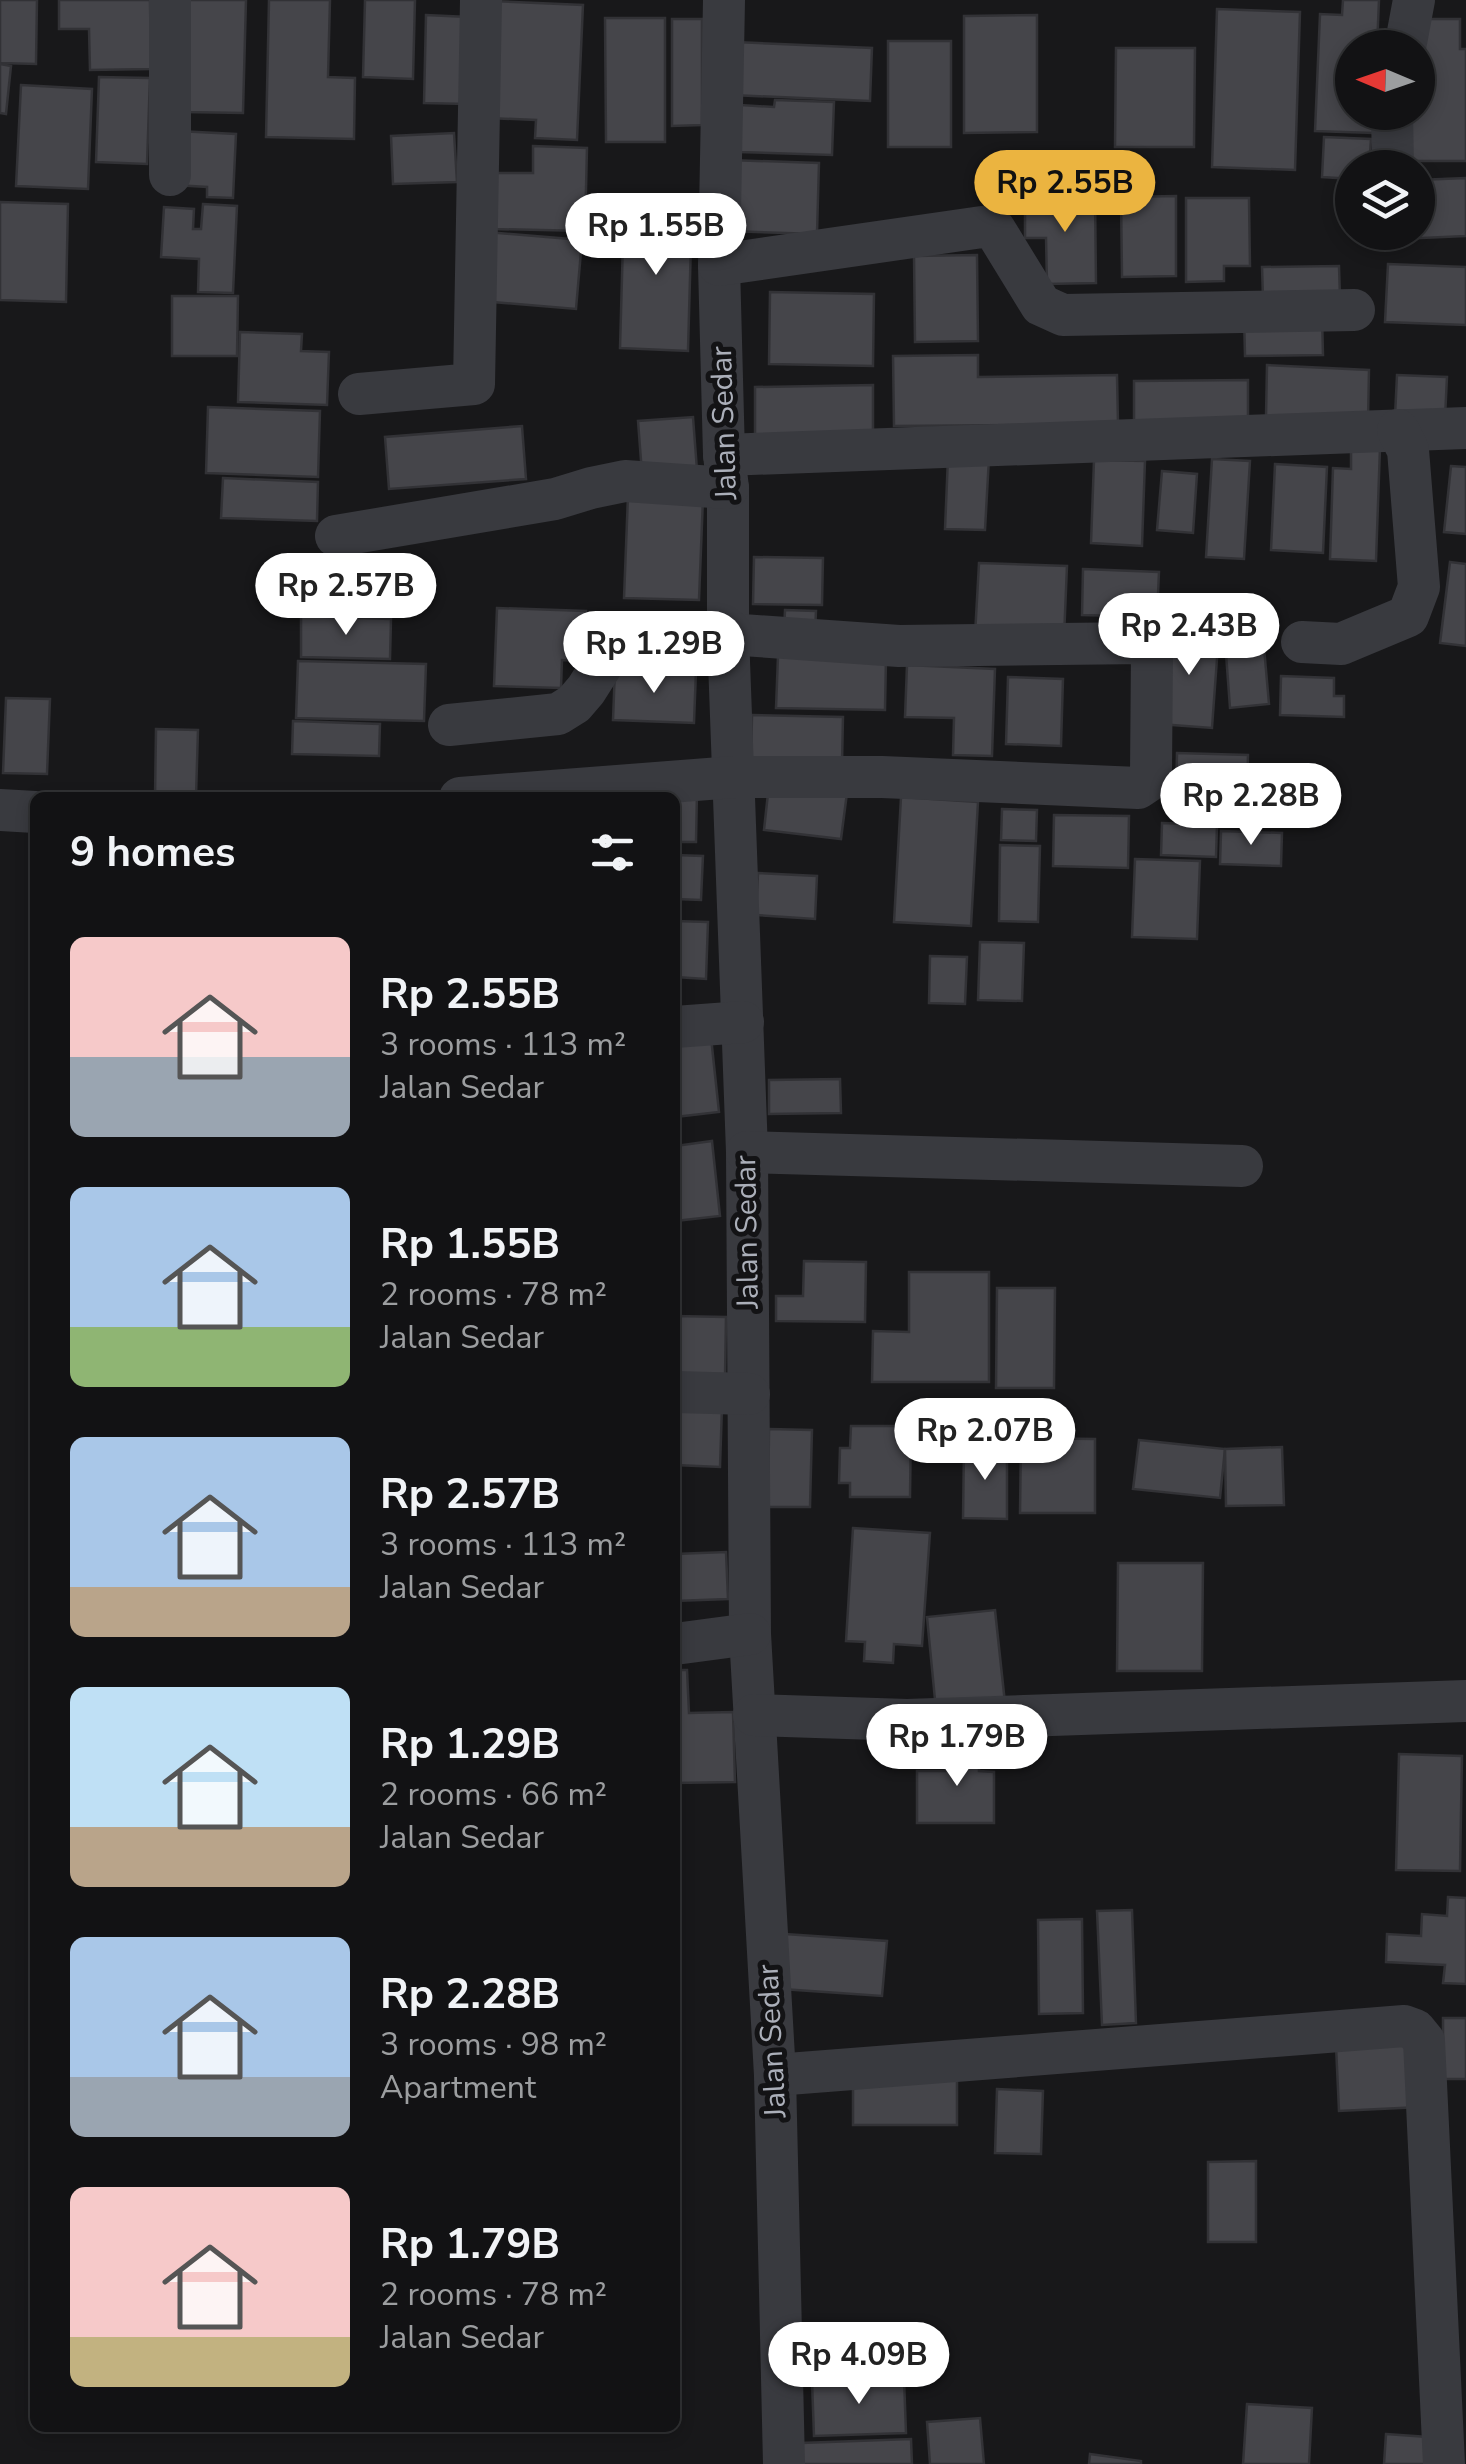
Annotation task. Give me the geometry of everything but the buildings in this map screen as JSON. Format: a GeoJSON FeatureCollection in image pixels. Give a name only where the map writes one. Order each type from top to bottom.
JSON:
{"type":"FeatureCollection","features":[{"type":"Feature","properties":{"kind":"street"},"geometry":{"type":"LineString","coordinates":[[170,0],[170,175]]}},
{"type":"Feature","properties":{"kind":"street"},"geometry":{"type":"LineString","coordinates":[[360,394],[474,384],[481,0]]}},
{"type":"Feature","properties":{"kind":"street","name":"Jalan Sedar"},"geometry":{"type":"LineString","coordinates":[[724,0],[719,265],[746,1152],[750,1634],[775,2075],[784,2464]]}},
{"type":"Feature","properties":{"kind":"street"},"geometry":{"type":"LineString","coordinates":[[1408,30],[1414,0]]}},
{"type":"Feature","properties":{"kind":"street"},"geometry":{"type":"LineString","coordinates":[[719,265],[982,227],[994,230],[1041,304],[1064,315],[1354,310]]}},
{"type":"Feature","properties":{"kind":"street"},"geometry":{"type":"LineString","coordinates":[[336,536],[555,498],[626,481],[726,471],[1466,428]]}},
{"type":"Feature","properties":{"kind":"street"},"geometry":{"type":"LineString","coordinates":[[1302,642],[1341,644],[1408,616],[1419,587],[1408,450],[1398,430]]}},
{"type":"Feature","properties":{"kind":"street"},"geometry":{"type":"LineString","coordinates":[[448,725],[558,714],[574,704],[606,660],[625,648],[728,634],[900,646],[1144,643],[1152,650],[1151,773],[1138,788],[882,776],[734,776],[535,792]]}},
{"type":"Feature","properties":{"kind":"street"},"geometry":{"type":"LineString","coordinates":[[0,810],[30,812]]}},
{"type":"Feature","properties":{"kind":"street"},"geometry":{"type":"LineString","coordinates":[[680,1027],[743,1022]]}},
{"type":"Feature","properties":{"kind":"street"},"geometry":{"type":"LineString","coordinates":[[746,1152],[1242,1166]]}},
{"type":"Feature","properties":{"kind":"street"},"geometry":{"type":"LineString","coordinates":[[680,1392],[749,1394]]}},
{"type":"Feature","properties":{"kind":"street"},"geometry":{"type":"LineString","coordinates":[[680,1643],[750,1634]]}},
{"type":"Feature","properties":{"kind":"street"},"geometry":{"type":"LineString","coordinates":[[754,1715],[906,1720],[1466,1701]]}},
{"type":"Feature","properties":{"kind":"street"},"geometry":{"type":"LineString","coordinates":[[775,2075],[1404,2026],[1415,2030],[1424,2041],[1444,2464]]}}]}
